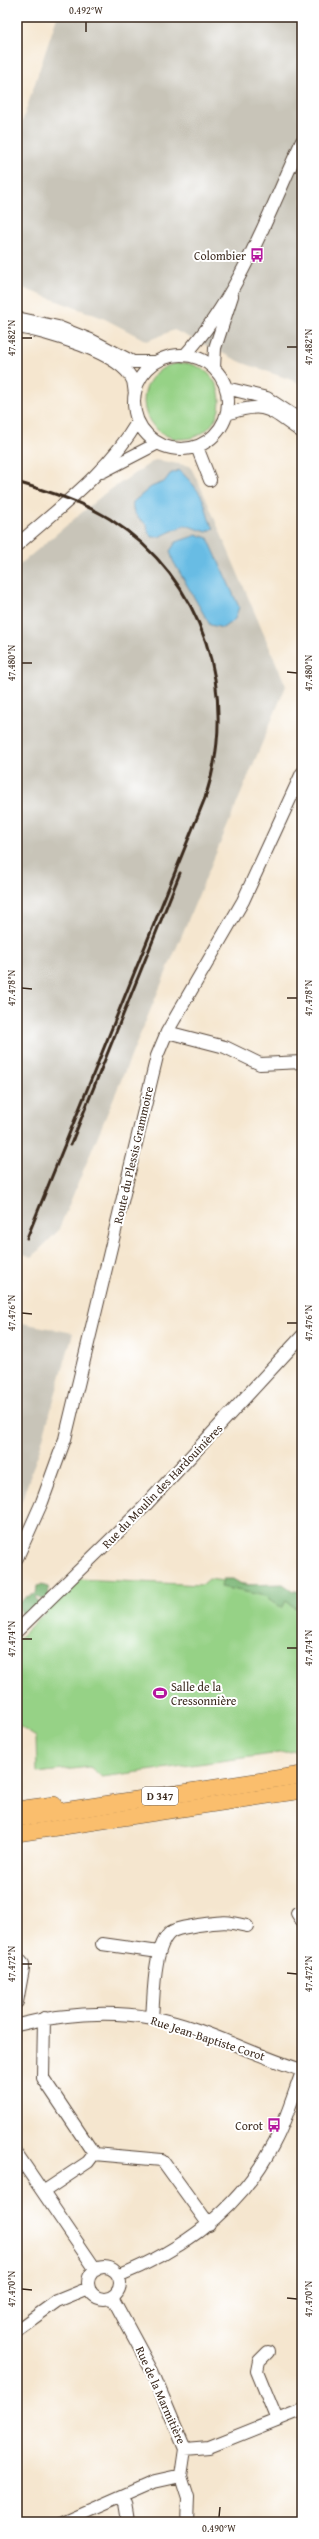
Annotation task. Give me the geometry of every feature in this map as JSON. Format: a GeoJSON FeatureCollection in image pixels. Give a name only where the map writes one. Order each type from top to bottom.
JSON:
{"type":"FeatureCollection","features":[{"type":"Feature","properties":{"kind":"highway","name":"D 347"},"geometry":{"type":"LineString","coordinates":[[17,1818],[302,1775]]}},
{"type":"Feature","properties":{"kind":"highway","name":"D 347"},"geometry":{"type":"LineString","coordinates":[[17,1825],[302,1782]]}},
{"type":"Feature","properties":{"kind":"main road"},"geometry":{"type":"LineString","coordinates":[[17,1809],[302,1768]]}},
{"type":"Feature","properties":{"kind":"main road"},"geometry":{"type":"LineString","coordinates":[[17,1834],[302,1792]]}},
{"type":"Feature","properties":{"kind":"street"},"geometry":{"type":"LineString","coordinates":[[185,355],[198,340],[233,288],[302,140]]}},
{"type":"Feature","properties":{"kind":"street"},"geometry":{"type":"LineString","coordinates":[[214,368],[214,348],[231,305],[233,288]]}},
{"type":"Feature","properties":{"kind":"street"},"geometry":{"type":"LineString","coordinates":[[17,318],[58,327],[78,335],[133,362],[156,362]]}},
{"type":"Feature","properties":{"kind":"street"},"geometry":{"type":"LineString","coordinates":[[17,327],[56,336],[87,347],[126,372],[132,380],[135,394],[134,408],[138,421],[146,434],[158,443],[173,448],[197,447],[216,434],[227,414],[228,401],[226,388],[214,368],[204,361],[185,355],[170,356],[156,362],[142,376],[135,394]]}},
{"type":"Feature","properties":{"kind":"street"},"geometry":{"type":"LineString","coordinates":[[226,388],[267,398],[302,421]]}},
{"type":"Feature","properties":{"kind":"street"},"geometry":{"type":"LineString","coordinates":[[227,414],[257,406],[270,410],[302,432]]}},
{"type":"Feature","properties":{"kind":"street"},"geometry":{"type":"LineString","coordinates":[[17,545],[96,476],[129,436],[138,421]]}},
{"type":"Feature","properties":{"kind":"street"},"geometry":{"type":"LineString","coordinates":[[96,476],[158,443]]}},
{"type":"Feature","properties":{"kind":"street"},"geometry":{"type":"LineString","coordinates":[[197,447],[210,480]]}},
{"type":"Feature","properties":{"kind":"street","name":"Route du Plessis Grammoire"},"geometry":{"type":"LineString","coordinates":[[17,1558],[42,1502],[65,1439],[149,1086],[167,1032],[243,901],[302,773]]}},
{"type":"Feature","properties":{"kind":"street"},"geometry":{"type":"LineString","coordinates":[[167,1032],[225,1047],[260,1064],[302,1062]]}},
{"type":"Feature","properties":{"kind":"street","name":"Rue du Moulin des Hardouinières"},"geometry":{"type":"LineString","coordinates":[[17,1631],[143,1508],[302,1336]]}},
{"type":"Feature","properties":{"kind":"street"},"geometry":{"type":"LineString","coordinates":[[152,2018],[159,1952],[164,1940],[172,1932],[182,1928],[224,1920],[247,1926]]}},
{"type":"Feature","properties":{"kind":"street"},"geometry":{"type":"LineString","coordinates":[[102,1944],[159,1952]]}},
{"type":"Feature","properties":{"kind":"street"},"geometry":{"type":"LineString","coordinates":[[17,1957],[23,1964],[17,2002]]}},
{"type":"Feature","properties":{"kind":"street","name":"Rue Jean-Baptiste Corot"},"geometry":{"type":"LineString","coordinates":[[17,2024],[44,2018],[92,2013],[152,2018],[207,2035],[302,2071]]}},
{"type":"Feature","properties":{"kind":"street"},"geometry":{"type":"LineString","coordinates":[[44,2018],[43,2078],[94,2154]]}},
{"type":"Feature","properties":{"kind":"street"},"geometry":{"type":"LineString","coordinates":[[118,2276],[166,2254],[209,2225],[230,2206],[259,2169],[280,2131],[302,2071]]}},
{"type":"Feature","properties":{"kind":"street"},"geometry":{"type":"LineString","coordinates":[[17,2154],[96,2270]]}},
{"type":"Feature","properties":{"kind":"street"},"geometry":{"type":"LineString","coordinates":[[44,2192],[88,2162],[94,2154]]}},
{"type":"Feature","properties":{"kind":"street"},"geometry":{"type":"LineString","coordinates":[[94,2154],[162,2160],[209,2225]]}},
{"type":"Feature","properties":{"kind":"street"},"geometry":{"type":"LineString","coordinates":[[109,2268],[118,2276],[120,2287],[112,2297],[98,2298],[89,2288],[90,2278],[96,2270],[109,2268]]}},
{"type":"Feature","properties":{"kind":"street"},"geometry":{"type":"LineString","coordinates":[[17,2330],[57,2301],[89,2288]]}},
{"type":"Feature","properties":{"kind":"street","name":"Rue de la Marmitière"},"geometry":{"type":"LineString","coordinates":[[112,2297],[152,2371],[185,2449],[181,2476],[188,2498],[187,2522]]}},
{"type":"Feature","properties":{"kind":"street"},"geometry":{"type":"LineString","coordinates":[[268,2352],[259,2361],[257,2371],[277,2420]]}},
{"type":"Feature","properties":{"kind":"street"},"geometry":{"type":"LineString","coordinates":[[185,2449],[209,2447],[302,2410]]}},
{"type":"Feature","properties":{"kind":"street"},"geometry":{"type":"LineString","coordinates":[[63,2522],[121,2498],[154,2482],[181,2476]]}},
{"type":"Feature","properties":{"kind":"street"},"geometry":{"type":"LineString","coordinates":[[121,2498],[125,2504],[128,2522]]}},
{"type":"Feature","properties":{"kind":"shaded area"},"geometry":{"type":"Polygon","coordinates":[[[57,17],[302,17],[302,386],[297,382],[243,363],[174,330],[147,341],[103,318],[17,286],[17,137],[57,17]]]}},
{"type":"Feature","properties":{"kind":"shaded area"},"geometry":{"type":"Polygon","coordinates":[[[155,460],[190,466],[203,492],[286,686],[58,1231],[32,1257],[17,1252],[17,567],[104,494],[155,460]]]}},
{"type":"Feature","properties":{"kind":"shaded area"},"geometry":{"type":"Polygon","coordinates":[[[17,1322],[73,1333],[40,1448],[17,1515],[17,1322]]]}},
{"type":"Feature","properties":{"kind":"green space"},"geometry":{"type":"Polygon","coordinates":[[[182,363],[196,366],[209,374],[217,387],[220,401],[217,415],[209,428],[196,436],[182,439],[168,436],[155,428],[147,415],[144,401],[147,387],[155,374],[168,366],[182,363]]]}},
{"type":"Feature","properties":{"kind":"green space","name":"Salle de la Cressonnière"},"geometry":{"type":"Polygon","coordinates":[[[79,1579],[202,1585],[209,1579],[302,1592],[302,1750],[102,1777],[90,1767],[37,1773],[36,1737],[17,1725],[17,1640],[79,1579]]]}},
{"type":"Feature","properties":{"kind":"green space"},"geometry":{"type":"Polygon","coordinates":[[[223,1579],[233,1579],[243,1585],[283,1584],[293,1591],[302,1592],[302,1603],[295,1608],[286,1601],[282,1608],[265,1596],[221,1587],[223,1579]]]}},
{"type":"Feature","properties":{"kind":"green space"},"geometry":{"type":"Polygon","coordinates":[[[41,1585],[48,1587],[49,1596],[42,1600],[37,1597],[35,1599],[39,1602],[37,1606],[23,1615],[17,1604],[17,1599],[19,1603],[26,1597],[36,1594],[37,1586],[41,1585]]]}},
{"type":"Feature","properties":{"kind":"water"},"geometry":{"type":"Polygon","coordinates":[[[179,470],[200,493],[210,522],[214,528],[207,532],[185,525],[159,537],[152,537],[148,532],[147,525],[134,513],[133,502],[151,487],[164,482],[170,474],[179,470]]]}},
{"type":"Feature","properties":{"kind":"water"},"geometry":{"type":"Polygon","coordinates":[[[197,535],[208,538],[239,607],[235,619],[223,628],[210,625],[173,561],[170,551],[176,542],[197,535]]]}},
{"type":"Feature","properties":{"kind":"railway"},"geometry":{"type":"LineString","coordinates":[[17,482],[76,502],[110,519],[143,544],[169,573],[191,606],[206,642],[215,680],[218,719],[215,759],[205,798],[27,1238]]}},
{"type":"Feature","properties":{"kind":"railway"},"geometry":{"type":"LineString","coordinates":[[71,1144],[180,873]]}},
{"type":"Feature","properties":{"kind":"place","name":"Colombier"},"geometry":{"type":"Point","coordinates":[257,255]}},
{"type":"Feature","properties":{"kind":"place","name":"Salle de la Cressonnière"},"geometry":{"type":"Point","coordinates":[160,1693]}},
{"type":"Feature","properties":{"kind":"place","name":"Corot"},"geometry":{"type":"Point","coordinates":[274,2125]}}]}
